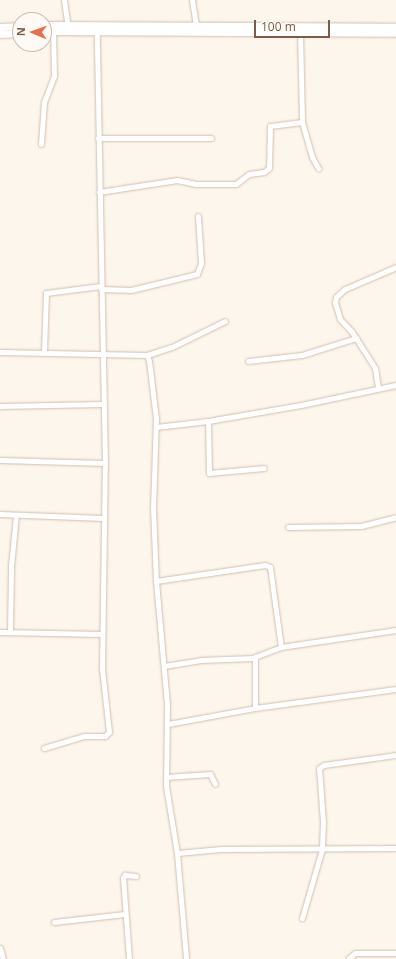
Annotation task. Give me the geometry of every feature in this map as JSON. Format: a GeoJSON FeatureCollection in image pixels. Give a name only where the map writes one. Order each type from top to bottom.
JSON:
{"type":"FeatureCollection","features":[{"type":"Feature","properties":{"kind":"main road"},"geometry":{"type":"LineString","coordinates":[[0,27],[12,26]]}},
{"type":"Feature","properties":{"kind":"main road"},"geometry":{"type":"LineString","coordinates":[[52,26],[97,31],[201,28],[300,32],[396,33]]}},
{"type":"Feature","properties":{"kind":"main road"},"geometry":{"type":"LineString","coordinates":[[53,30],[68,27],[396,27]]}},
{"type":"Feature","properties":{"kind":"main road"},"geometry":{"type":"LineString","coordinates":[[0,34],[12,33]]}},
{"type":"Feature","properties":{"kind":"street"},"geometry":{"type":"LineString","coordinates":[[64,0],[68,27]]}},
{"type":"Feature","properties":{"kind":"street"},"geometry":{"type":"LineString","coordinates":[[192,0],[201,28]]}},
{"type":"Feature","properties":{"kind":"street"},"geometry":{"type":"LineString","coordinates":[[41,144],[44,102],[54,76],[53,30]]}},
{"type":"Feature","properties":{"kind":"street"},"geometry":{"type":"LineString","coordinates":[[44,748],[84,736],[108,735],[102,669],[104,463],[101,354],[97,31]]}},
{"type":"Feature","properties":{"kind":"street"},"geometry":{"type":"LineString","coordinates":[[300,32],[302,122],[312,158],[318,168]]}},
{"type":"Feature","properties":{"kind":"street"},"geometry":{"type":"LineString","coordinates":[[99,192],[177,180],[204,184],[236,184],[249,174],[264,172],[269,168],[270,126],[302,122]]}},
{"type":"Feature","properties":{"kind":"street"},"geometry":{"type":"LineString","coordinates":[[98,138],[211,138]]}},
{"type":"Feature","properties":{"kind":"street"},"geometry":{"type":"LineString","coordinates":[[44,352],[46,293],[101,287],[130,290],[197,274],[201,263],[198,216]]}},
{"type":"Feature","properties":{"kind":"street"},"geometry":{"type":"LineString","coordinates":[[378,387],[375,368],[356,338],[337,313],[336,297],[352,285],[396,267]]}},
{"type":"Feature","properties":{"kind":"street"},"geometry":{"type":"LineString","coordinates":[[0,352],[147,355],[172,347],[225,321]]}},
{"type":"Feature","properties":{"kind":"street"},"geometry":{"type":"LineString","coordinates":[[248,361],[302,355],[356,338]]}},
{"type":"Feature","properties":{"kind":"street"},"geometry":{"type":"LineString","coordinates":[[147,355],[152,370],[156,427],[153,499],[156,582],[168,724],[166,777],[177,853],[186,959]]}},
{"type":"Feature","properties":{"kind":"street"},"geometry":{"type":"LineString","coordinates":[[156,427],[208,421],[370,392],[378,387],[396,385]]}},
{"type":"Feature","properties":{"kind":"street"},"geometry":{"type":"LineString","coordinates":[[0,406],[103,404]]}},
{"type":"Feature","properties":{"kind":"street"},"geometry":{"type":"LineString","coordinates":[[208,421],[209,473],[264,468]]}},
{"type":"Feature","properties":{"kind":"street"},"geometry":{"type":"LineString","coordinates":[[0,460],[104,463]]}},
{"type":"Feature","properties":{"kind":"street"},"geometry":{"type":"LineString","coordinates":[[0,514],[103,518]]}},
{"type":"Feature","properties":{"kind":"street"},"geometry":{"type":"LineString","coordinates":[[10,632],[11,566],[16,515]]}},
{"type":"Feature","properties":{"kind":"street"},"geometry":{"type":"LineString","coordinates":[[288,527],[332,524],[361,526],[396,516]]}},
{"type":"Feature","properties":{"kind":"street"},"geometry":{"type":"LineString","coordinates":[[156,582],[264,565],[270,567],[281,647]]}},
{"type":"Feature","properties":{"kind":"street"},"geometry":{"type":"LineString","coordinates":[[164,666],[200,660],[254,658],[281,647],[396,630]]}},
{"type":"Feature","properties":{"kind":"street"},"geometry":{"type":"LineString","coordinates":[[0,632],[102,634]]}},
{"type":"Feature","properties":{"kind":"street"},"geometry":{"type":"LineString","coordinates":[[254,658],[255,708]]}},
{"type":"Feature","properties":{"kind":"street"},"geometry":{"type":"LineString","coordinates":[[168,724],[255,708],[396,689]]}},
{"type":"Feature","properties":{"kind":"street"},"geometry":{"type":"LineString","coordinates":[[302,918],[322,849],[324,822],[319,768],[324,765],[396,755]]}},
{"type":"Feature","properties":{"kind":"street"},"geometry":{"type":"LineString","coordinates":[[166,777],[210,774],[215,784]]}},
{"type":"Feature","properties":{"kind":"street"},"geometry":{"type":"LineString","coordinates":[[177,853],[221,849],[396,848]]}},
{"type":"Feature","properties":{"kind":"street"},"geometry":{"type":"LineString","coordinates":[[129,959],[123,878],[125,876],[136,876]]}},
{"type":"Feature","properties":{"kind":"street"},"geometry":{"type":"LineString","coordinates":[[54,922],[125,914]]}},
{"type":"Feature","properties":{"kind":"street"},"geometry":{"type":"LineString","coordinates":[[0,948],[3,959]]}},
{"type":"Feature","properties":{"kind":"street"},"geometry":{"type":"LineString","coordinates":[[348,959],[355,953],[396,953]]}}]}
